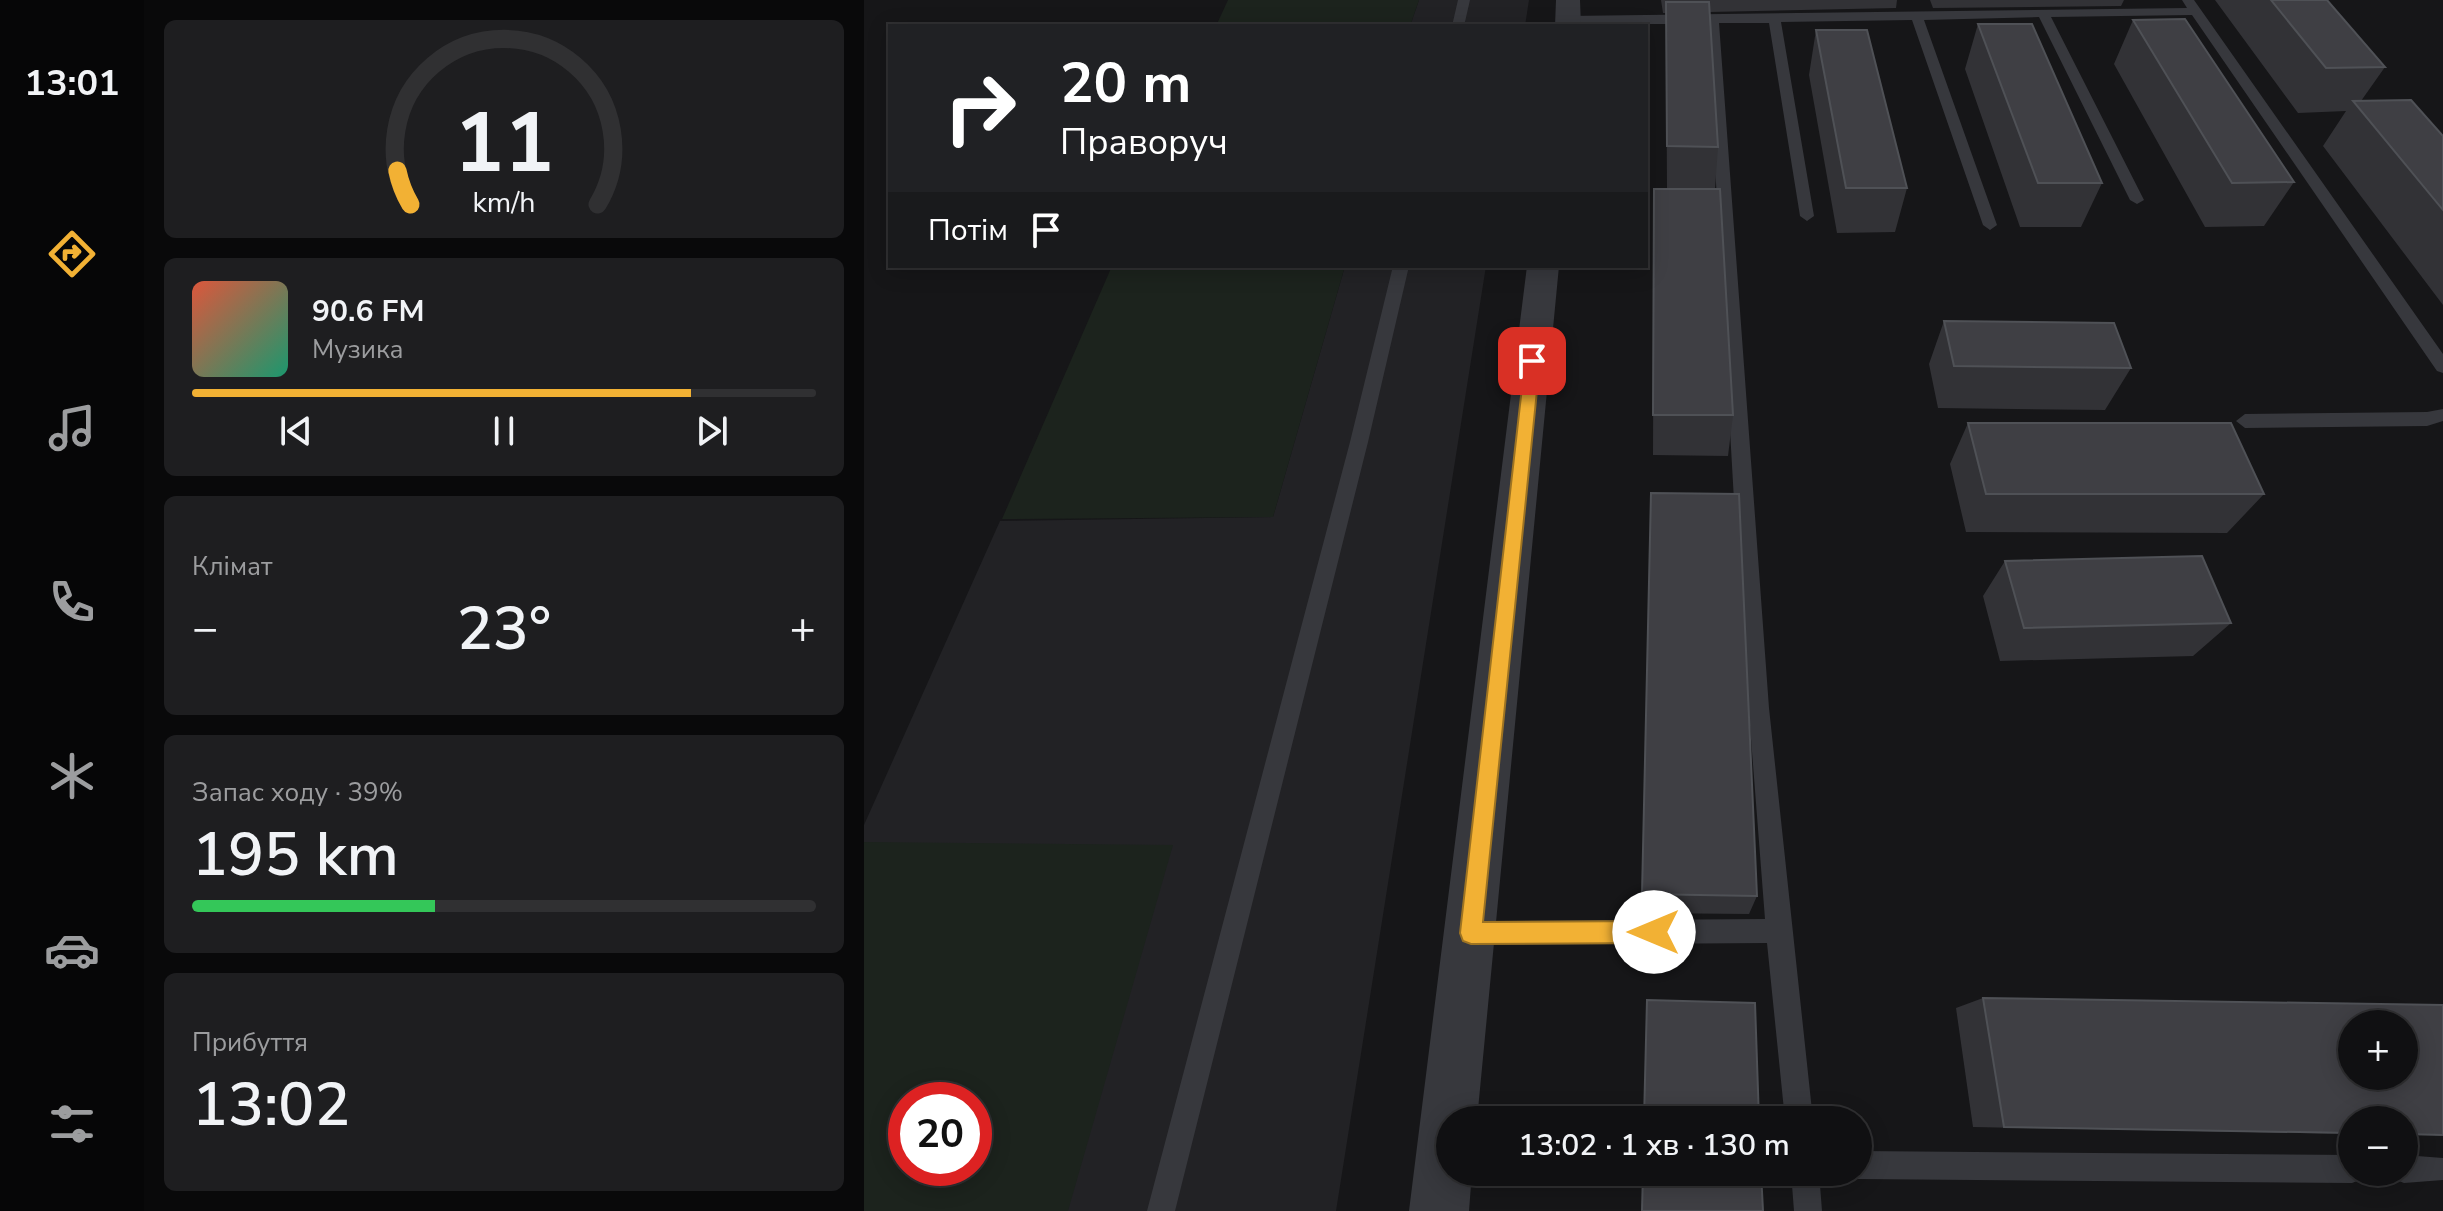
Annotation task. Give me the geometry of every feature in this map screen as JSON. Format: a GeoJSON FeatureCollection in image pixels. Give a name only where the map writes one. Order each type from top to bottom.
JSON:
{"type":"FeatureCollection","features":[{"type":"Feature","properties":{"kind":"street"},"geometry":{"type":"LineString","coordinates":[[1439,1211],[1543,268]]}},
{"type":"Feature","properties":{"kind":"lane"},"geometry":{"type":"LineString","coordinates":[[1458,24],[1464,0]]}},
{"type":"Feature","properties":{"kind":"lane"},"geometry":{"type":"LineString","coordinates":[[1898,0],[1911,16],[1990,225]]}},
{"type":"Feature","properties":{"kind":"lane"},"geometry":{"type":"LineString","coordinates":[[1568,15],[1713,20],[2043,13],[2192,5],[2443,367]]}},
{"type":"Feature","properties":{"kind":"lane"},"geometry":{"type":"LineString","coordinates":[[2043,13],[2137,200]]}},
{"type":"Feature","properties":{"kind":"lane"},"geometry":{"type":"LineString","coordinates":[[1774,18],[1807,216]]}},
{"type":"Feature","properties":{"kind":"lane"},"geometry":{"type":"LineString","coordinates":[[1713,20],[1741,476],[1777,931],[1797,1106]]}},
{"type":"Feature","properties":{"kind":"lane"},"geometry":{"type":"LineString","coordinates":[[1161,1211],[1355,458],[1401,268]]}},
{"type":"Feature","properties":{"kind":"lane"},"geometry":{"type":"LineString","coordinates":[[2245,421],[2427,419],[2443,415]]}},
{"type":"Feature","properties":{"kind":"lane"},"geometry":{"type":"LineString","coordinates":[[1471,933],[1777,931]]}},
{"type":"Feature","properties":{"kind":"lane"},"geometry":{"type":"LineString","coordinates":[[1872,1165],[2338,1169]]}},
{"type":"Feature","properties":{"kind":"lane"},"geometry":{"type":"LineString","coordinates":[[2418,1169],[2437,1169]]}},
{"type":"Feature","properties":{"kind":"lane"},"geometry":{"type":"LineString","coordinates":[[1806,1186],[1808,1211]]}},
{"type":"Feature","properties":{"kind":"shaded area"},"geometry":{"type":"Polygon","coordinates":[[[1228,0],[1419,0],[1411,24],[1217,24],[1228,0]]]}},
{"type":"Feature","properties":{"kind":"shaded area"},"geometry":{"type":"Polygon","coordinates":[[[1419,0],[1529,0],[1525,24],[1411,24],[1419,0]]]}},
{"type":"Feature","properties":{"kind":"shaded area"},"geometry":{"type":"Polygon","coordinates":[[[1111,268],[1344,268],[1273,517],[1002,519],[1111,268]]]}},
{"type":"Feature","properties":{"kind":"shaded area"},"geometry":{"type":"Polygon","coordinates":[[[1344,268],[1486,268],[1336,1211],[1068,1211],[864,843],[864,825],[1000,521],[1273,517],[1344,268]]]}},
{"type":"Feature","properties":{"kind":"shaded area"},"geometry":{"type":"Polygon","coordinates":[[[864,842],[1173,845],[1068,1211],[864,1211],[864,842]]]}},
{"type":"Feature","properties":{"kind":"building"},"geometry":{"type":"Polygon","coordinates":[[[2271,0],[2327,0],[2385,67],[2326,68],[2271,0]]]}},
{"type":"Feature","properties":{"kind":"building"},"geometry":{"type":"Polygon","coordinates":[[[1666,2],[1709,2],[1718,147],[1667,146],[1666,2]]]}},
{"type":"Feature","properties":{"kind":"building"},"geometry":{"type":"Polygon","coordinates":[[[2185,19],[2294,182],[2232,183],[2133,20],[2185,19]]]}},
{"type":"Feature","properties":{"kind":"building"},"geometry":{"type":"Polygon","coordinates":[[[1978,24],[2032,24],[2102,183],[2038,183],[1978,24]]]}},
{"type":"Feature","properties":{"kind":"building"},"geometry":{"type":"Polygon","coordinates":[[[1816,30],[1867,30],[1907,188],[1846,188],[1816,30]]]}},
{"type":"Feature","properties":{"kind":"building"},"geometry":{"type":"Polygon","coordinates":[[[2411,100],[2443,136],[2443,210],[2353,101],[2411,100]]]}},
{"type":"Feature","properties":{"kind":"building"},"geometry":{"type":"Polygon","coordinates":[[[1654,189],[1720,189],[1733,415],[1653,415],[1654,189]]]}},
{"type":"Feature","properties":{"kind":"building"},"geometry":{"type":"Polygon","coordinates":[[[1944,321],[2114,323],[2131,368],[1954,366],[1944,321]]]}},
{"type":"Feature","properties":{"kind":"building"},"geometry":{"type":"Polygon","coordinates":[[[1968,423],[2231,423],[2264,494],[1986,494],[1968,423]]]}},
{"type":"Feature","properties":{"kind":"building"},"geometry":{"type":"Polygon","coordinates":[[[1651,493],[1739,494],[1757,896],[1642,894],[1651,493]]]}},
{"type":"Feature","properties":{"kind":"building"},"geometry":{"type":"Polygon","coordinates":[[[2202,556],[2231,623],[2024,628],[2005,561],[2202,556]]]}},
{"type":"Feature","properties":{"kind":"building"},"geometry":{"type":"Polygon","coordinates":[[[1983,998],[2443,1005],[2443,1135],[2418,1134],[2418,1106],[2338,1106],[2338,1133],[2004,1127],[1983,998]]]}},
{"type":"Feature","properties":{"kind":"building"},"geometry":{"type":"Polygon","coordinates":[[[1647,1000],[1755,1003],[1759,1106],[1644,1106],[1647,1000]]]}},
{"type":"Feature","properties":{"kind":"building"},"geometry":{"type":"Polygon","coordinates":[[[1643,1186],[1762,1186],[1763,1211],[1642,1211],[1643,1186]]]}},
{"type":"Feature","properties":{"kind":"route"},"geometry":{"type":"LineString","coordinates":[[1532,361],[1471,933],[1654,932]]}}]}
